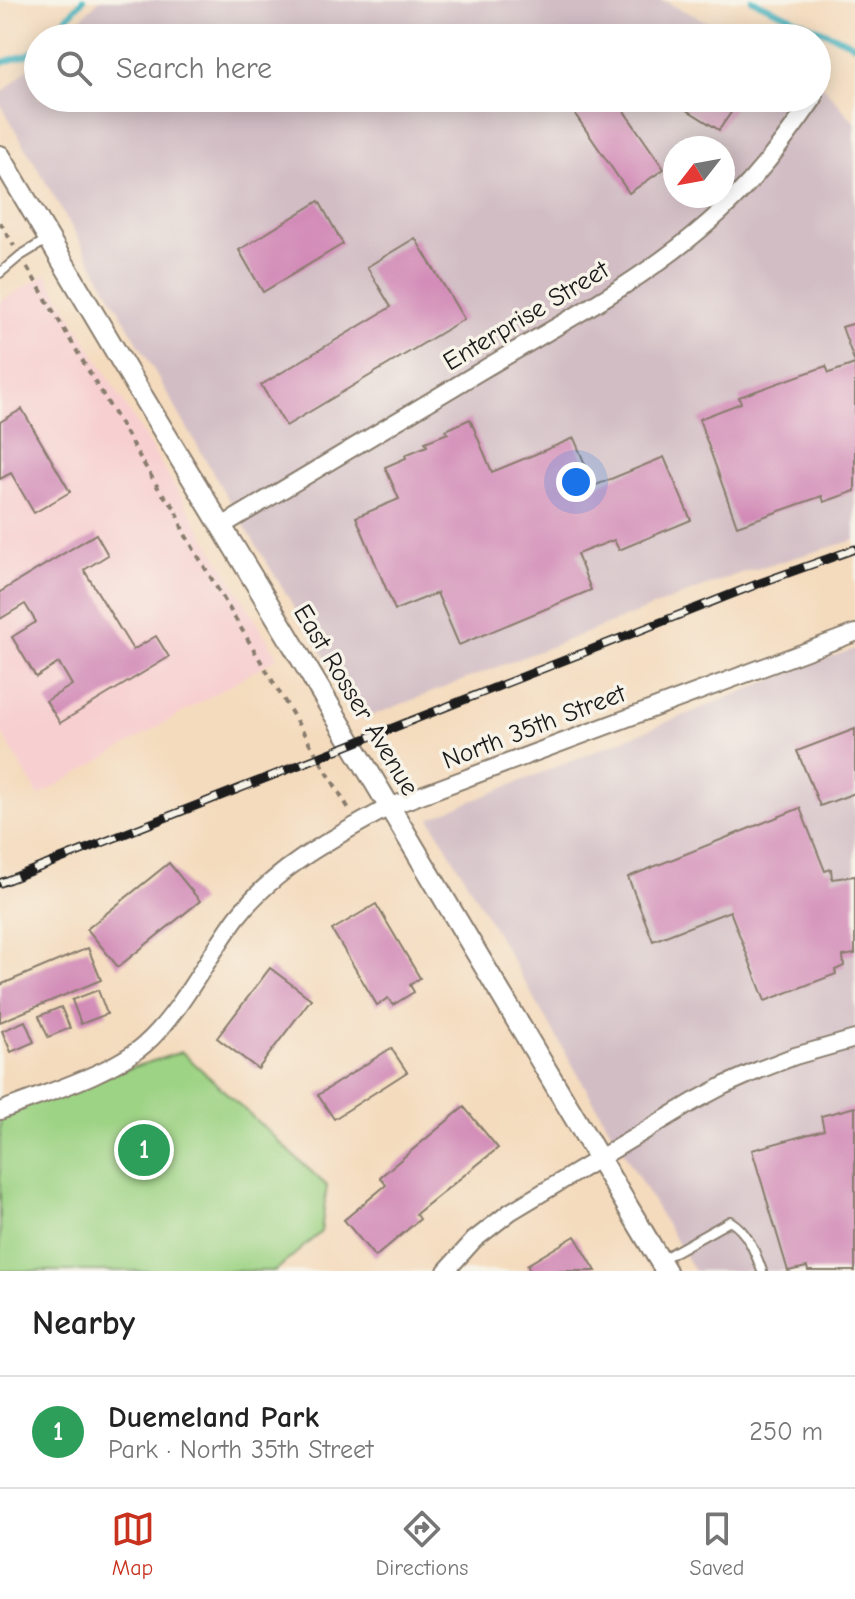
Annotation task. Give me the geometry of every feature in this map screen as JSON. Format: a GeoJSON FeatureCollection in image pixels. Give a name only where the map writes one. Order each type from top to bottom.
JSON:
{"type":"FeatureCollection","features":[{"type":"Feature","properties":{"kind":"street","name":"Enterprise Street"},"geometry":{"type":"LineString","coordinates":[[222,526],[616,290],[680,247],[710,222],[755,176],[804,112]]}},
{"type":"Feature","properties":{"kind":"street","name":"East Rosser Avenue"},"geometry":{"type":"LineString","coordinates":[[0,156],[662,1266]]}},
{"type":"Feature","properties":{"kind":"street","name":"North 35th Street"},"geometry":{"type":"LineString","coordinates":[[0,1111],[112,1066],[144,1045],[180,1002],[253,899],[301,859],[358,824],[389,807],[855,633]]}},
{"type":"Feature","properties":{"kind":"street"},"geometry":{"type":"LineString","coordinates":[[446,1271],[492,1224],[725,1085],[795,1056],[855,1039]]}},
{"type":"Feature","properties":{"kind":"lane"},"geometry":{"type":"LineString","coordinates":[[0,273],[49,238]]}},
{"type":"Feature","properties":{"kind":"lane"},"geometry":{"type":"LineString","coordinates":[[662,1266],[730,1221],[738,1225],[754,1249],[762,1271]]}},
{"type":"Feature","properties":{"kind":"path"},"geometry":{"type":"LineString","coordinates":[[0,222],[160,491],[176,509],[183,531],[358,824]]}},
{"type":"Feature","properties":{"kind":"shaded area"},"geometry":{"type":"Polygon","coordinates":[[[100,0],[662,0],[712,24],[75,24],[100,0]]]}},
{"type":"Feature","properties":{"kind":"shaded area"},"geometry":{"type":"Polygon","coordinates":[[[24,72],[24,112],[831,112],[831,95],[855,123],[855,540],[735,575],[363,719],[231,504],[0,103],[0,95],[24,72]]]}},
{"type":"Feature","properties":{"kind":"shaded area"},"geometry":{"type":"Polygon","coordinates":[[[46,274],[278,657],[39,796],[0,730],[0,302],[46,274]]]}},
{"type":"Feature","properties":{"kind":"shaded area"},"geometry":{"type":"Polygon","coordinates":[[[855,649],[855,1271],[694,1271],[430,818],[813,663],[855,649]]]}},
{"type":"Feature","properties":{"kind":"green space"},"geometry":{"type":"Polygon","coordinates":[[[182,1052],[327,1186],[321,1232],[275,1271],[0,1271],[0,1113],[34,1098],[182,1052]]]}},
{"type":"Feature","properties":{"kind":"building"},"geometry":{"type":"Polygon","coordinates":[[[574,112],[625,112],[663,170],[629,193],[574,112]]]}},
{"type":"Feature","properties":{"kind":"building"},"geometry":{"type":"Polygon","coordinates":[[[690,112],[731,112],[719,130],[690,112]]]}},
{"type":"Feature","properties":{"kind":"building"},"geometry":{"type":"Polygon","coordinates":[[[319,201],[343,244],[263,292],[239,250],[319,201]]]}},
{"type":"Feature","properties":{"kind":"building"},"geometry":{"type":"Polygon","coordinates":[[[415,238],[464,319],[286,426],[261,385],[391,307],[367,267],[415,238]]]}},
{"type":"Feature","properties":{"kind":"building"},"geometry":{"type":"Polygon","coordinates":[[[855,323],[855,363],[842,327],[855,323]]]}},
{"type":"Feature","properties":{"kind":"building"},"geometry":{"type":"Polygon","coordinates":[[[855,364],[855,491],[824,502],[822,496],[737,526],[699,419],[741,403],[739,397],[826,366],[829,373],[855,364]]]}},
{"type":"Feature","properties":{"kind":"building"},"geometry":{"type":"Polygon","coordinates":[[[22,409],[70,492],[34,513],[11,473],[0,479],[0,422],[22,409]]]}},
{"type":"Feature","properties":{"kind":"building"},"geometry":{"type":"Polygon","coordinates":[[[470,419],[492,472],[574,438],[594,486],[664,457],[691,520],[619,550],[614,540],[577,554],[591,590],[459,645],[437,593],[395,610],[356,517],[399,499],[385,467],[406,458],[405,455],[427,446],[425,442],[448,433],[446,430],[470,419]]]}},
{"type":"Feature","properties":{"kind":"building"},"geometry":{"type":"Polygon","coordinates":[[[96,534],[108,555],[84,570],[133,650],[156,636],[169,657],[60,723],[46,701],[72,685],[59,663],[36,677],[12,637],[36,622],[25,604],[0,619],[0,592],[96,534]]]}},
{"type":"Feature","properties":{"kind":"building"},"geometry":{"type":"Polygon","coordinates":[[[855,729],[855,793],[820,806],[797,751],[855,729]]]}},
{"type":"Feature","properties":{"kind":"building"},"geometry":{"type":"Polygon","coordinates":[[[800,808],[825,871],[831,869],[832,879],[855,876],[855,954],[843,956],[844,966],[835,970],[836,974],[765,1001],[730,911],[653,941],[628,877],[800,808]]]}},
{"type":"Feature","properties":{"kind":"building"},"geometry":{"type":"Polygon","coordinates":[[[169,863],[200,901],[118,967],[87,929],[169,863]]]}},
{"type":"Feature","properties":{"kind":"building"},"geometry":{"type":"Polygon","coordinates":[[[376,904],[420,978],[410,985],[414,992],[393,1005],[388,998],[377,1005],[332,930],[376,904]]]}},
{"type":"Feature","properties":{"kind":"building"},"geometry":{"type":"Polygon","coordinates":[[[88,948],[101,980],[0,1022],[0,985],[88,948]]]}},
{"type":"Feature","properties":{"kind":"building"},"geometry":{"type":"Polygon","coordinates":[[[270,968],[311,999],[258,1069],[217,1038],[270,968]]]}},
{"type":"Feature","properties":{"kind":"building"},"geometry":{"type":"Polygon","coordinates":[[[98,990],[107,1014],[81,1024],[72,1000],[98,990]]]}},
{"type":"Feature","properties":{"kind":"building"},"geometry":{"type":"Polygon","coordinates":[[[61,1007],[70,1028],[48,1037],[39,1016],[61,1007]]]}},
{"type":"Feature","properties":{"kind":"building"},"geometry":{"type":"Polygon","coordinates":[[[25,1021],[34,1042],[11,1052],[2,1031],[25,1021]]]}},
{"type":"Feature","properties":{"kind":"building"},"geometry":{"type":"Polygon","coordinates":[[[391,1048],[407,1072],[334,1119],[318,1095],[391,1048]]]}},
{"type":"Feature","properties":{"kind":"building"},"geometry":{"type":"Polygon","coordinates":[[[464,1107],[498,1148],[416,1214],[420,1219],[375,1257],[344,1220],[386,1185],[380,1177],[464,1107]]]}},
{"type":"Feature","properties":{"kind":"building"},"geometry":{"type":"Polygon","coordinates":[[[855,1107],[855,1271],[808,1271],[807,1267],[788,1271],[752,1150],[824,1130],[821,1116],[855,1107]]]}},
{"type":"Feature","properties":{"kind":"building"},"geometry":{"type":"Polygon","coordinates":[[[575,1236],[596,1271],[530,1271],[527,1265],[575,1236]]]}},
{"type":"Feature","properties":{"kind":"waterway"},"geometry":{"type":"LineString","coordinates":[[61,24],[83,0]]}},
{"type":"Feature","properties":{"kind":"waterway"},"geometry":{"type":"LineString","coordinates":[[752,0],[807,24]]}},
{"type":"Feature","properties":{"kind":"waterway"},"geometry":{"type":"LineString","coordinates":[[831,35],[855,45]]}},
{"type":"Feature","properties":{"kind":"waterway"},"geometry":{"type":"LineString","coordinates":[[0,63],[24,56]]}},
{"type":"Feature","properties":{"kind":"railway"},"geometry":{"type":"LineString","coordinates":[[0,883],[760,583],[855,549]]}},
{"type":"Feature","properties":{"kind":"place","name":"Duemeland Park"},"geometry":{"type":"Point","coordinates":[144,1150]}}]}
